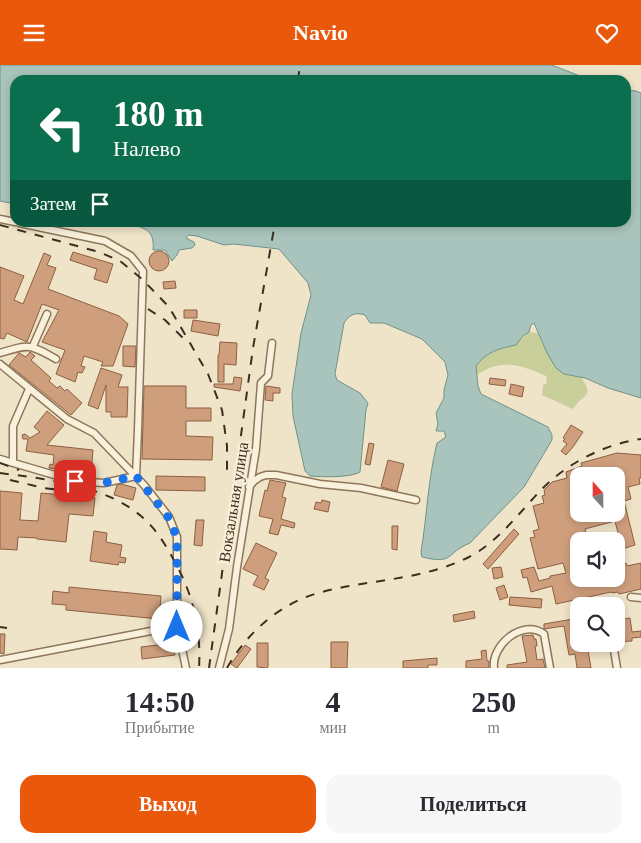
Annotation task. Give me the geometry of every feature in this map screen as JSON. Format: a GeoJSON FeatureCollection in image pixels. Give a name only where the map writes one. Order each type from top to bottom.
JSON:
{"type":"FeatureCollection","features":[{"type":"Feature","properties":{"kind":"street"},"geometry":{"type":"LineString","coordinates":[[38,227],[104,241],[131,256],[142,271],[136,476]]}},
{"type":"Feature","properties":{"kind":"street"},"geometry":{"type":"LineString","coordinates":[[33,346],[47,314]]}},
{"type":"Feature","properties":{"kind":"street","name":"Вокзальная улица"},"geometry":{"type":"LineString","coordinates":[[219,668],[230,629],[236,567],[256,449],[261,383],[268,376],[272,343]]}},
{"type":"Feature","properties":{"kind":"street"},"geometry":{"type":"LineString","coordinates":[[0,353],[20,347],[33,346],[56,359]]}},
{"type":"Feature","properties":{"kind":"street"},"geometry":{"type":"LineString","coordinates":[[0,364],[67,419],[94,433],[136,476],[168,517],[177,537],[177,627],[186,668]]}},
{"type":"Feature","properties":{"kind":"street"},"geometry":{"type":"LineString","coordinates":[[13,463],[13,426],[29,389]]}},
{"type":"Feature","properties":{"kind":"street"},"geometry":{"type":"LineString","coordinates":[[0,459],[75,481],[104,483],[136,476]]}},
{"type":"Feature","properties":{"kind":"street"},"geometry":{"type":"LineString","coordinates":[[248,488],[260,477],[276,475],[320,484],[361,488],[416,500]]}},
{"type":"Feature","properties":{"kind":"street"},"geometry":{"type":"LineString","coordinates":[[631,597],[641,598]]}},
{"type":"Feature","properties":{"kind":"street"},"geometry":{"type":"LineString","coordinates":[[0,660],[177,627]]}},
{"type":"Feature","properties":{"kind":"street"},"geometry":{"type":"LineString","coordinates":[[494,668],[496,654],[505,641],[516,632],[531,628],[544,634],[550,668]]}},
{"type":"Feature","properties":{"kind":"street"},"geometry":{"type":"LineString","coordinates":[[614,652],[617,668]]}},
{"type":"Feature","properties":{"kind":"green space"},"geometry":{"type":"Polygon","coordinates":[[[529,332],[538,333],[547,353],[564,374],[581,377],[585,384],[587,389],[586,395],[573,409],[542,395],[543,385],[547,383],[546,376],[520,366],[494,366],[477,375],[476,366],[480,360],[501,347],[516,344],[529,332]]]}},
{"type":"Feature","properties":{"kind":"water"},"geometry":{"type":"Polygon","coordinates":[[[0,65],[552,65],[577,75],[10,75],[10,203],[0,201],[0,65]]]}},
{"type":"Feature","properties":{"kind":"water"},"geometry":{"type":"Polygon","coordinates":[[[631,90],[636,91],[641,93],[641,398],[608,388],[585,378],[564,374],[556,368],[547,353],[534,323],[531,325],[529,332],[516,345],[499,349],[484,357],[476,366],[478,386],[481,394],[548,427],[552,440],[524,487],[470,543],[445,559],[422,557],[421,552],[434,457],[437,443],[446,437],[444,431],[436,431],[438,424],[436,413],[444,398],[448,375],[445,362],[422,339],[384,323],[370,323],[365,315],[356,314],[348,318],[344,323],[335,374],[337,380],[360,393],[368,403],[360,472],[343,476],[310,476],[305,471],[293,416],[292,394],[301,333],[311,295],[308,283],[279,249],[233,244],[224,245],[188,235],[186,238],[194,242],[195,245],[192,248],[179,250],[172,261],[165,250],[153,250],[152,237],[140,227],[631,227],[631,90]]]}},
{"type":"Feature","properties":{"kind":"building"},"geometry":{"type":"Polygon","coordinates":[[[159,251],[166,254],[169,261],[166,268],[159,271],[152,268],[149,261],[152,254],[159,251]]]}},
{"type":"Feature","properties":{"kind":"building"},"geometry":{"type":"Polygon","coordinates":[[[73,252],[113,264],[107,283],[94,279],[97,269],[70,260],[73,252]]]}},
{"type":"Feature","properties":{"kind":"building"},"geometry":{"type":"Polygon","coordinates":[[[44,253],[51,256],[47,265],[56,268],[48,289],[119,316],[128,324],[113,366],[101,366],[103,362],[84,356],[81,366],[85,367],[82,373],[78,372],[75,382],[56,374],[65,350],[42,342],[59,310],[42,304],[27,342],[7,333],[4,339],[0,338],[0,267],[24,276],[14,300],[23,304],[44,253]]]}},
{"type":"Feature","properties":{"kind":"building"},"geometry":{"type":"Polygon","coordinates":[[[175,281],[176,288],[164,289],[163,282],[175,281]]]}},
{"type":"Feature","properties":{"kind":"building"},"geometry":{"type":"Polygon","coordinates":[[[184,310],[197,310],[197,318],[184,318],[184,310]]]}},
{"type":"Feature","properties":{"kind":"building"},"geometry":{"type":"Polygon","coordinates":[[[193,320],[220,324],[218,336],[191,331],[193,320]]]}},
{"type":"Feature","properties":{"kind":"building"},"geometry":{"type":"Polygon","coordinates":[[[220,342],[237,343],[236,365],[224,364],[224,382],[218,382],[220,342]]]}},
{"type":"Feature","properties":{"kind":"building"},"geometry":{"type":"Polygon","coordinates":[[[123,346],[136,346],[135,367],[123,366],[123,346]]]}},
{"type":"Feature","properties":{"kind":"building"},"geometry":{"type":"Polygon","coordinates":[[[30,352],[35,356],[31,360],[51,378],[49,381],[57,388],[60,386],[65,391],[67,389],[82,403],[71,415],[9,365],[19,353],[26,357],[30,352]]]}},
{"type":"Feature","properties":{"kind":"building"},"geometry":{"type":"Polygon","coordinates":[[[101,368],[122,375],[118,387],[128,387],[127,417],[111,417],[111,412],[106,412],[106,385],[98,409],[88,405],[101,368]]]}},
{"type":"Feature","properties":{"kind":"building"},"geometry":{"type":"Polygon","coordinates":[[[234,377],[242,378],[240,391],[214,387],[214,384],[233,384],[234,377]]]}},
{"type":"Feature","properties":{"kind":"building"},"geometry":{"type":"Polygon","coordinates":[[[490,378],[506,380],[505,386],[489,384],[490,378]]]}},
{"type":"Feature","properties":{"kind":"building"},"geometry":{"type":"Polygon","coordinates":[[[511,384],[524,387],[522,397],[509,394],[511,384]]]}},
{"type":"Feature","properties":{"kind":"building"},"geometry":{"type":"Polygon","coordinates":[[[144,386],[186,386],[186,408],[211,408],[211,421],[186,421],[186,436],[213,437],[212,460],[142,459],[144,386]]]}},
{"type":"Feature","properties":{"kind":"building"},"geometry":{"type":"Polygon","coordinates":[[[266,386],[280,388],[280,393],[273,393],[273,401],[265,400],[266,386]]]}},
{"type":"Feature","properties":{"kind":"building"},"geometry":{"type":"Polygon","coordinates":[[[47,411],[64,425],[47,445],[93,450],[91,473],[49,468],[50,464],[53,465],[54,455],[26,451],[28,439],[23,439],[22,435],[25,434],[30,438],[40,432],[34,427],[47,411]]]}},
{"type":"Feature","properties":{"kind":"building"},"geometry":{"type":"Polygon","coordinates":[[[571,425],[583,432],[566,455],[561,451],[567,444],[563,441],[565,439],[563,438],[571,425]]]}},
{"type":"Feature","properties":{"kind":"building"},"geometry":{"type":"Polygon","coordinates":[[[369,443],[374,444],[370,465],[365,464],[369,443]]]}},
{"type":"Feature","properties":{"kind":"building"},"geometry":{"type":"Polygon","coordinates":[[[617,453],[641,455],[640,484],[628,487],[631,499],[625,501],[625,467],[579,467],[582,466],[581,463],[617,453]]]}},
{"type":"Feature","properties":{"kind":"building"},"geometry":{"type":"Polygon","coordinates":[[[388,460],[404,464],[397,491],[381,487],[388,460]]]}},
{"type":"Feature","properties":{"kind":"building"},"geometry":{"type":"Polygon","coordinates":[[[570,470],[570,523],[608,523],[585,529],[586,532],[570,532],[570,587],[625,587],[625,564],[627,566],[641,563],[641,589],[619,594],[618,592],[611,592],[588,597],[570,597],[570,601],[556,604],[552,586],[531,592],[527,577],[523,578],[521,570],[534,567],[539,581],[550,578],[550,576],[566,573],[563,563],[538,569],[530,538],[535,537],[533,531],[539,529],[533,506],[544,503],[542,496],[545,495],[544,490],[552,482],[567,478],[566,472],[570,470]]]}},
{"type":"Feature","properties":{"kind":"building"},"geometry":{"type":"Polygon","coordinates":[[[156,476],[205,477],[205,491],[156,490],[156,476]]]}},
{"type":"Feature","properties":{"kind":"building"},"geometry":{"type":"Polygon","coordinates":[[[270,480],[286,483],[282,497],[286,498],[281,519],[295,523],[294,528],[281,525],[278,535],[269,533],[273,519],[259,516],[265,490],[267,491],[270,480]]]}},
{"type":"Feature","properties":{"kind":"building"},"geometry":{"type":"Polygon","coordinates":[[[121,484],[136,488],[133,500],[114,495],[117,485],[121,484]]]}},
{"type":"Feature","properties":{"kind":"building"},"geometry":{"type":"Polygon","coordinates":[[[0,491],[22,493],[20,520],[38,521],[41,493],[95,498],[93,516],[69,514],[66,542],[18,537],[17,550],[0,549],[0,491]]]}},
{"type":"Feature","properties":{"kind":"building"},"geometry":{"type":"Polygon","coordinates":[[[322,500],[330,502],[328,512],[314,509],[316,502],[321,503],[322,500]]]}},
{"type":"Feature","properties":{"kind":"building"},"geometry":{"type":"Polygon","coordinates":[[[625,505],[635,545],[625,548],[625,532],[618,532],[616,523],[625,523],[625,505]]]}},
{"type":"Feature","properties":{"kind":"building"},"geometry":{"type":"Polygon","coordinates":[[[196,520],[204,520],[202,546],[194,545],[196,520]]]}},
{"type":"Feature","properties":{"kind":"building"},"geometry":{"type":"Polygon","coordinates":[[[392,526],[398,526],[397,550],[392,549],[392,526]]]}},
{"type":"Feature","properties":{"kind":"building"},"geometry":{"type":"Polygon","coordinates":[[[514,529],[519,534],[488,569],[483,564],[514,529]]]}},
{"type":"Feature","properties":{"kind":"building"},"geometry":{"type":"Polygon","coordinates":[[[94,531],[107,533],[106,542],[122,545],[120,557],[126,558],[125,563],[119,562],[118,565],[90,561],[94,531]]]}},
{"type":"Feature","properties":{"kind":"building"},"geometry":{"type":"Polygon","coordinates":[[[256,543],[277,553],[265,578],[269,580],[264,590],[253,585],[258,576],[243,569],[256,543]]]}},
{"type":"Feature","properties":{"kind":"building"},"geometry":{"type":"Polygon","coordinates":[[[501,567],[503,577],[494,579],[492,568],[501,567]]]}},
{"type":"Feature","properties":{"kind":"building"},"geometry":{"type":"Polygon","coordinates":[[[504,585],[508,597],[500,600],[496,588],[504,585]]]}},
{"type":"Feature","properties":{"kind":"building"},"geometry":{"type":"Polygon","coordinates":[[[69,587],[161,596],[159,619],[66,610],[66,605],[52,604],[53,591],[69,593],[69,587]]]}},
{"type":"Feature","properties":{"kind":"building"},"geometry":{"type":"Polygon","coordinates":[[[510,597],[542,599],[541,608],[509,605],[510,597]]]}},
{"type":"Feature","properties":{"kind":"building"},"geometry":{"type":"Polygon","coordinates":[[[474,611],[475,618],[454,622],[453,615],[474,611]]]}},
{"type":"Feature","properties":{"kind":"building"},"geometry":{"type":"Polygon","coordinates":[[[630,618],[632,632],[641,631],[641,637],[625,641],[625,619],[630,618]]]}},
{"type":"Feature","properties":{"kind":"building"},"geometry":{"type":"Polygon","coordinates":[[[570,620],[570,652],[588,652],[591,668],[577,668],[575,654],[569,655],[564,626],[544,629],[544,624],[570,620]]]}},
{"type":"Feature","properties":{"kind":"building"},"geometry":{"type":"Polygon","coordinates":[[[0,634],[5,634],[4,654],[0,653],[0,634]]]}},
{"type":"Feature","properties":{"kind":"building"},"geometry":{"type":"Polygon","coordinates":[[[533,635],[534,639],[536,639],[537,660],[543,659],[545,668],[507,668],[507,665],[527,662],[522,636],[533,635]]]}},
{"type":"Feature","properties":{"kind":"building"},"geometry":{"type":"Polygon","coordinates":[[[331,642],[348,642],[347,668],[331,668],[331,642]]]}},
{"type":"Feature","properties":{"kind":"building"},"geometry":{"type":"Polygon","coordinates":[[[174,643],[175,655],[142,659],[141,647],[174,643]]]}},
{"type":"Feature","properties":{"kind":"building"},"geometry":{"type":"Polygon","coordinates":[[[257,643],[268,643],[267,668],[257,667],[257,643]]]}},
{"type":"Feature","properties":{"kind":"building"},"geometry":{"type":"Polygon","coordinates":[[[245,645],[251,649],[237,668],[231,664],[245,645]]]}},
{"type":"Feature","properties":{"kind":"building"},"geometry":{"type":"Polygon","coordinates":[[[486,650],[489,668],[466,668],[466,661],[482,659],[481,651],[486,650]]]}},
{"type":"Feature","properties":{"kind":"building"},"geometry":{"type":"Polygon","coordinates":[[[437,658],[437,665],[428,665],[428,668],[403,668],[403,661],[437,658]]]}},
{"type":"Feature","properties":{"kind":"railway"},"geometry":{"type":"LineString","coordinates":[[299,75],[300,65]]}},
{"type":"Feature","properties":{"kind":"railway"},"geometry":{"type":"LineString","coordinates":[[0,225],[99,252],[120,261],[142,279],[169,307],[208,374],[222,410],[227,446],[227,476]]}},
{"type":"Feature","properties":{"kind":"railway"},"geometry":{"type":"LineString","coordinates":[[209,668],[253,348],[274,227]]}},
{"type":"Feature","properties":{"kind":"railway"},"geometry":{"type":"LineString","coordinates":[[148,309],[165,320],[184,339]]}},
{"type":"Feature","properties":{"kind":"railway"},"geometry":{"type":"LineString","coordinates":[[227,668],[254,632],[290,605],[318,593],[432,571],[469,557],[480,551],[499,535],[541,490],[563,471],[600,450],[641,439]]}},
{"type":"Feature","properties":{"kind":"railway"},"geometry":{"type":"LineString","coordinates":[[0,463],[19,470]]}},
{"type":"Feature","properties":{"kind":"railway"},"geometry":{"type":"LineString","coordinates":[[0,473],[55,481],[92,490],[126,505],[141,516],[168,549],[190,595],[198,631],[199,668]]}},
{"type":"Feature","properties":{"kind":"railway"},"geometry":{"type":"LineString","coordinates":[[10,480],[44,488],[74,492]]}},
{"type":"Feature","properties":{"kind":"railway"},"geometry":{"type":"LineString","coordinates":[[0,627],[7,628]]}},
{"type":"Feature","properties":{"kind":"route"},"geometry":{"type":"LineString","coordinates":[[75,481],[104,483],[136,476],[168,517],[177,537],[177,627]]}}]}
